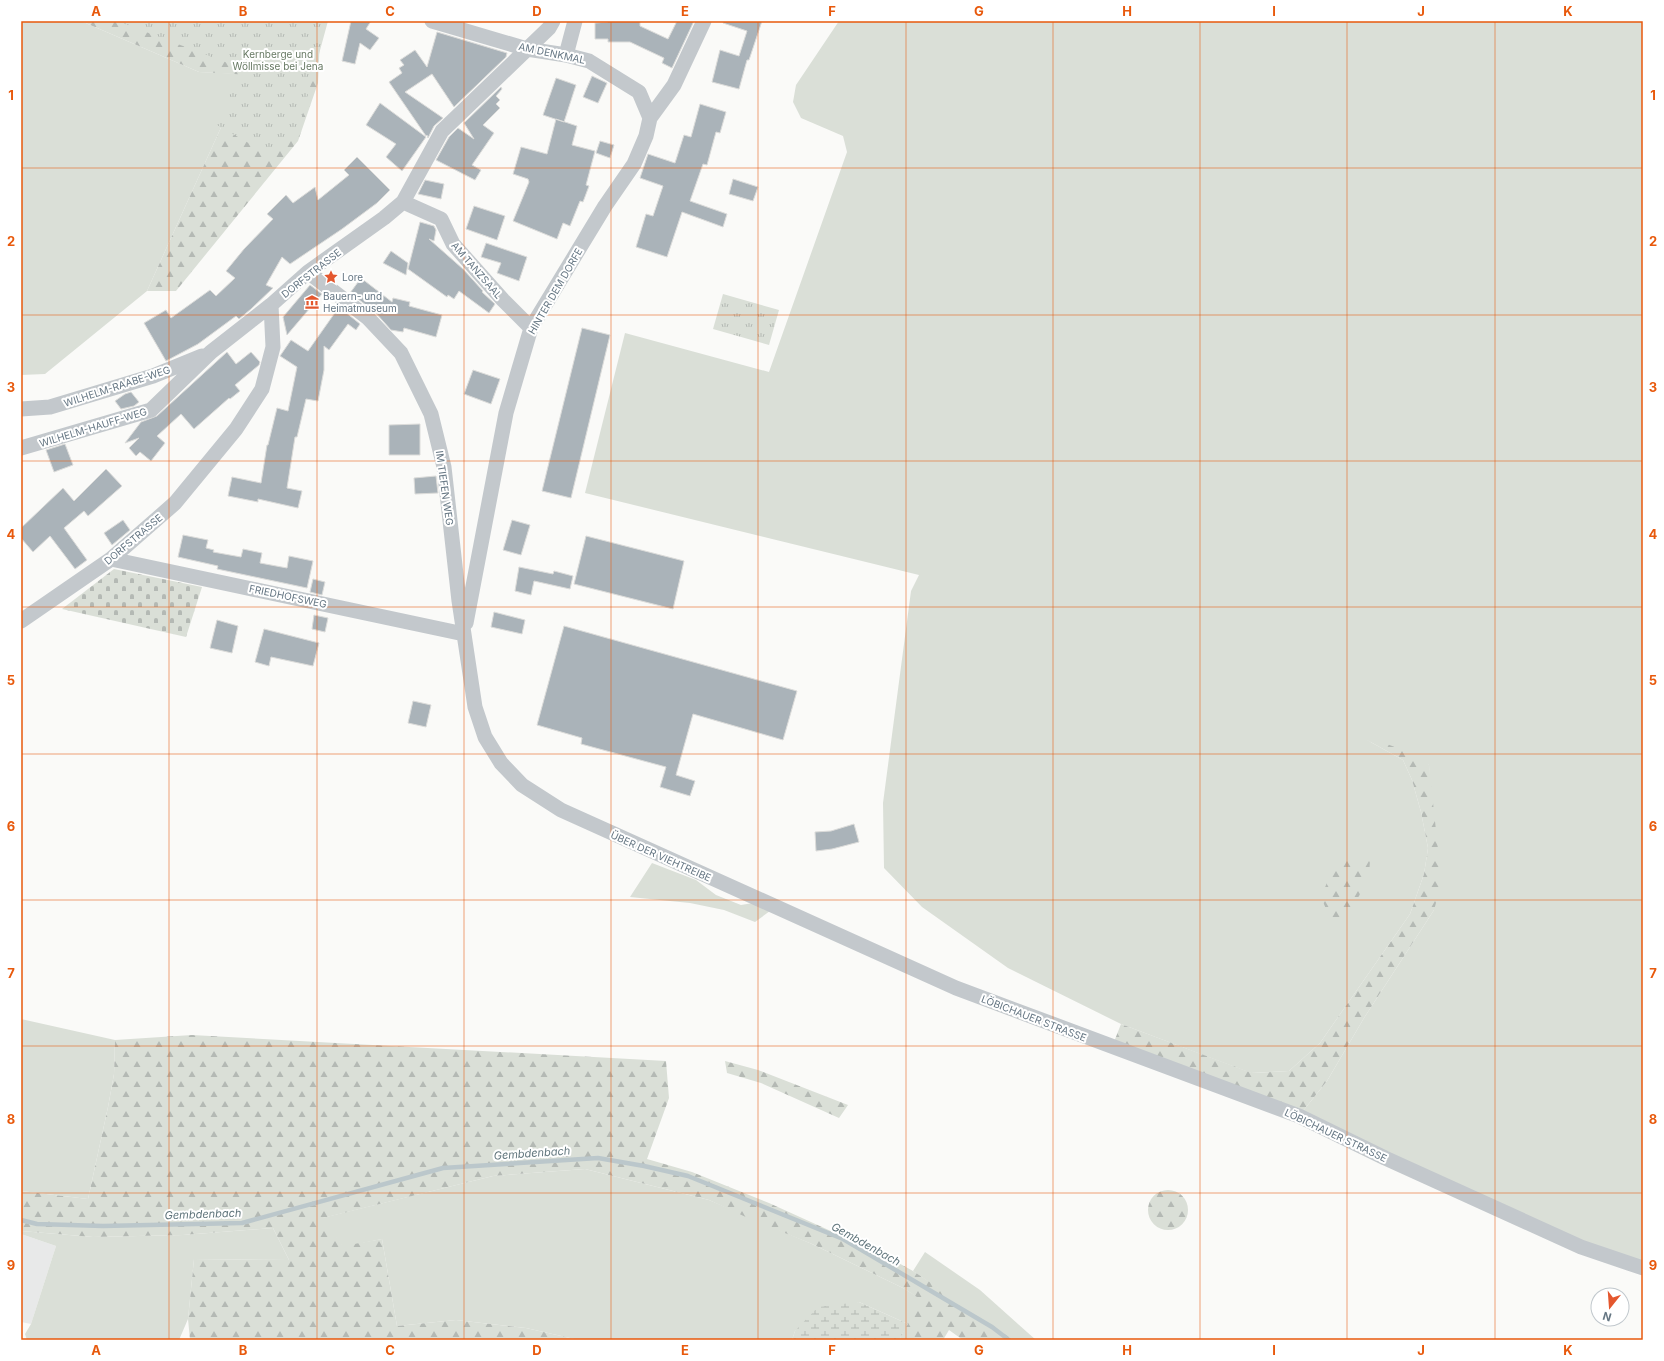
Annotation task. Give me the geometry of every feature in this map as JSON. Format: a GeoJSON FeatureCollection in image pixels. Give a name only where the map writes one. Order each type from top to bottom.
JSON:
{"type":"FeatureCollection","features":[{"type":"Feature","properties":{"kind":"street","name":"AM DENKMAL"},"geometry":{"type":"LineString","coordinates":[[432,21],[527,49],[566,54],[589,60],[639,92],[650,118]]}},
{"type":"Feature","properties":{"kind":"street","name":"DORFSTRASSE"},"geometry":{"type":"LineString","coordinates":[[21,621],[112,559],[175,503],[236,429],[262,389],[273,347],[271,305],[308,272],[384,218],[403,202],[442,131],[549,28],[553,21]]}},
{"type":"Feature","properties":{"kind":"street"},"geometry":{"type":"LineString","coordinates":[[566,54],[575,21]]}},
{"type":"Feature","properties":{"kind":"street","name":"HINTER DEM DORFE"},"geometry":{"type":"LineString","coordinates":[[464,634],[506,413],[531,328],[606,206],[634,164],[646,136],[650,118],[674,85],[704,21]]}},
{"type":"Feature","properties":{"kind":"street","name":"AM TANZSAAL"},"geometry":{"type":"LineString","coordinates":[[403,202],[441,219],[453,244],[531,328]]}},
{"type":"Feature","properties":{"kind":"street","name":"IM TIEFEN WEG"},"geometry":{"type":"LineString","coordinates":[[308,272],[368,318],[401,353],[431,414],[444,467],[464,634]]}},
{"type":"Feature","properties":{"kind":"street","name":"WILHELM-HAUFF-WEG"},"geometry":{"type":"LineString","coordinates":[[21,448],[151,410],[211,352],[271,305]]}},
{"type":"Feature","properties":{"kind":"street","name":"WILHELM-RAABE-WEG"},"geometry":{"type":"LineString","coordinates":[[21,409],[50,407],[153,376],[211,352]]}},
{"type":"Feature","properties":{"kind":"street","name":"FRIEDHOFSWEG"},"geometry":{"type":"LineString","coordinates":[[112,559],[464,634]]}},
{"type":"Feature","properties":{"kind":"street","name":"ÜBER DER VIEHTREIBE"},"geometry":{"type":"LineString","coordinates":[[464,634],[475,707],[485,737],[501,763],[522,785],[561,810],[956,988]]}},
{"type":"Feature","properties":{"kind":"street","name":"LÖBICHAUER STRASSE"},"geometry":{"type":"LineString","coordinates":[[956,988],[1299,1116],[1385,1158],[1581,1247],[1643,1268]]}},
{"type":"Feature","properties":{"kind":"shaded area"},"geometry":{"type":"Polygon","coordinates":[[[21,1234],[56,1246],[31,1324],[21,1322],[21,1234]]]}},
{"type":"Feature","properties":{"kind":"green space"},"geometry":{"type":"Polygon","coordinates":[[[21,21],[81,21],[199,72],[286,76],[223,123],[147,291],[45,374],[21,375],[21,21]]]}},
{"type":"Feature","properties":{"kind":"green space"},"geometry":{"type":"Polygon","coordinates":[[[81,21],[324,21],[320,37],[318,83],[298,141],[176,291],[147,291],[223,123],[286,77],[199,72],[81,21]]]}},
{"type":"Feature","properties":{"kind":"green space","name":"Kernberge und Wöllmisse bei Jena"},"geometry":{"type":"Polygon","coordinates":[[[117,21],[328,21],[301,120],[273,157],[217,125],[241,68],[117,21]]]}},
{"type":"Feature","properties":{"kind":"green space"},"geometry":{"type":"Polygon","coordinates":[[[839,21],[1643,21],[1643,1268],[1299,1116],[1327,1081],[1364,1018],[1434,910],[1429,765],[1367,740],[1403,760],[1412,780],[1421,812],[1428,848],[1424,874],[1410,914],[1320,1043],[1289,1071],[1251,1073],[1121,1024],[1008,968],[922,907],[884,868],[883,803],[911,591],[919,575],[585,493],[625,333],[769,372],[847,152],[843,136],[801,118],[793,102],[796,85],[839,21]]]}},
{"type":"Feature","properties":{"kind":"green space"},"geometry":{"type":"Polygon","coordinates":[[[723,294],[779,310],[769,345],[713,329],[723,294]]]}},
{"type":"Feature","properties":{"kind":"green space"},"geometry":{"type":"Polygon","coordinates":[[[114,569],[202,587],[186,637],[62,609],[114,569]]]}},
{"type":"Feature","properties":{"kind":"green space"},"geometry":{"type":"Polygon","coordinates":[[[1369,737],[1423,758],[1429,765],[1440,868],[1439,892],[1434,910],[1364,1018],[1327,1081],[1299,1116],[1112,1047],[1121,1024],[1252,1073],[1289,1071],[1320,1043],[1410,914],[1424,874],[1428,848],[1421,812],[1412,780],[1403,760],[1367,740],[1369,737]]]}},
{"type":"Feature","properties":{"kind":"green space"},"geometry":{"type":"Polygon","coordinates":[[[1360,858],[1370,860],[1369,876],[1359,896],[1342,921],[1329,916],[1321,897],[1331,873],[1342,860],[1360,858]]]}},
{"type":"Feature","properties":{"kind":"green space"},"geometry":{"type":"Polygon","coordinates":[[[652,863],[696,880],[716,895],[741,905],[753,903],[770,911],[755,922],[724,910],[690,903],[630,897],[652,863]]]}},
{"type":"Feature","properties":{"kind":"green space"},"geometry":{"type":"Polygon","coordinates":[[[21,1019],[115,1040],[114,1074],[88,1199],[21,1191],[21,1019]]]}},
{"type":"Feature","properties":{"kind":"green space"},"geometry":{"type":"Polygon","coordinates":[[[192,1035],[666,1061],[669,1098],[647,1159],[692,1172],[769,1203],[886,1256],[913,1271],[957,1300],[1013,1340],[963,1340],[949,1330],[943,1340],[899,1340],[920,1299],[903,1288],[812,1244],[748,1218],[709,1200],[585,1169],[493,1176],[323,1218],[343,1246],[382,1239],[397,1326],[456,1320],[526,1328],[579,1340],[190,1340],[188,1319],[194,1259],[289,1260],[273,1228],[183,1235],[93,1237],[21,1231],[21,1191],[88,1199],[114,1074],[115,1040],[192,1035]]]}},
{"type":"Feature","properties":{"kind":"green space"},"geometry":{"type":"Polygon","coordinates":[[[725,1061],[758,1070],[848,1105],[839,1118],[761,1083],[727,1073],[725,1061]]]}},
{"type":"Feature","properties":{"kind":"green space"},"geometry":{"type":"Polygon","coordinates":[[[585,1169],[709,1200],[812,1244],[903,1288],[921,1299],[908,1324],[859,1302],[795,1331],[792,1340],[579,1340],[526,1328],[456,1320],[397,1326],[382,1239],[343,1247],[322,1218],[493,1176],[585,1169]]]}},
{"type":"Feature","properties":{"kind":"green space"},"geometry":{"type":"Polygon","coordinates":[[[1168,1190],[1176,1192],[1182,1196],[1186,1202],[1188,1210],[1186,1218],[1182,1224],[1176,1228],[1168,1230],[1160,1228],[1154,1224],[1150,1218],[1148,1210],[1150,1202],[1154,1196],[1160,1192],[1168,1190]]]}},
{"type":"Feature","properties":{"kind":"green space"},"geometry":{"type":"Polygon","coordinates":[[[273,1228],[289,1260],[194,1259],[188,1319],[179,1340],[27,1340],[25,1334],[31,1324],[56,1246],[21,1234],[21,1231],[93,1237],[183,1235],[273,1228]]]}},
{"type":"Feature","properties":{"kind":"green space"},"geometry":{"type":"Polygon","coordinates":[[[925,1252],[980,1290],[1036,1340],[1013,1340],[913,1271],[925,1252]]]}},
{"type":"Feature","properties":{"kind":"green space"},"geometry":{"type":"Polygon","coordinates":[[[859,1302],[908,1324],[899,1340],[792,1340],[795,1331],[818,1307],[859,1302]]]}},
{"type":"Feature","properties":{"kind":"building"},"geometry":{"type":"Polygon","coordinates":[[[351,21],[371,21],[366,29],[379,38],[370,50],[360,43],[355,64],[342,61],[351,21]]]}},
{"type":"Feature","properties":{"kind":"building"},"geometry":{"type":"Polygon","coordinates":[[[608,21],[640,21],[640,26],[668,39],[677,21],[694,21],[672,68],[662,63],[664,58],[630,42],[608,42],[608,39],[595,39],[595,23],[608,21]]]}},
{"type":"Feature","properties":{"kind":"building"},"geometry":{"type":"Polygon","coordinates":[[[723,21],[762,21],[749,60],[747,60],[739,89],[712,82],[720,50],[739,56],[747,31],[723,23],[723,21]]]}},
{"type":"Feature","properties":{"kind":"building"},"geometry":{"type":"Polygon","coordinates":[[[437,32],[507,53],[506,57],[454,107],[432,74],[405,92],[443,118],[434,126],[428,138],[389,82],[402,73],[399,68],[404,65],[400,60],[415,50],[427,67],[437,32]]]}},
{"type":"Feature","properties":{"kind":"building"},"geometry":{"type":"Polygon","coordinates":[[[592,76],[607,83],[598,103],[583,97],[592,76]]]}},
{"type":"Feature","properties":{"kind":"building"},"geometry":{"type":"Polygon","coordinates":[[[556,78],[576,85],[564,122],[543,115],[556,78]]]}},
{"type":"Feature","properties":{"kind":"building"},"geometry":{"type":"Polygon","coordinates":[[[501,87],[502,89],[496,96],[500,100],[496,104],[500,108],[483,125],[494,133],[472,165],[481,170],[475,180],[436,160],[449,137],[458,128],[474,139],[464,123],[501,87]]]}},
{"type":"Feature","properties":{"kind":"building"},"geometry":{"type":"Polygon","coordinates":[[[380,103],[426,137],[402,171],[386,157],[396,144],[366,125],[380,103]]]}},
{"type":"Feature","properties":{"kind":"building"},"geometry":{"type":"Polygon","coordinates":[[[700,104],[726,112],[720,133],[716,132],[707,165],[703,164],[690,201],[727,214],[723,227],[682,212],[667,257],[636,247],[646,214],[653,216],[663,186],[640,178],[648,154],[675,163],[684,135],[691,137],[700,104]]]}},
{"type":"Feature","properties":{"kind":"building"},"geometry":{"type":"Polygon","coordinates":[[[556,119],[577,126],[572,145],[595,151],[586,185],[589,186],[583,202],[580,201],[570,226],[563,223],[557,239],[513,221],[529,182],[528,179],[513,174],[521,147],[547,154],[556,119]]]}},
{"type":"Feature","properties":{"kind":"building"},"geometry":{"type":"Polygon","coordinates":[[[600,141],[614,145],[610,158],[596,153],[600,141]]]}},
{"type":"Feature","properties":{"kind":"building"},"geometry":{"type":"Polygon","coordinates":[[[357,157],[390,190],[377,203],[342,229],[290,264],[282,257],[266,285],[273,288],[251,309],[239,319],[236,316],[198,344],[166,361],[144,323],[166,310],[171,318],[210,290],[216,296],[235,278],[226,271],[244,249],[273,219],[267,214],[286,195],[293,203],[315,187],[318,200],[349,175],[344,170],[357,157]]]}},
{"type":"Feature","properties":{"kind":"building"},"geometry":{"type":"Polygon","coordinates":[[[733,179],[758,187],[753,201],[729,194],[733,179]]]}},
{"type":"Feature","properties":{"kind":"building"},"geometry":{"type":"Polygon","coordinates":[[[425,180],[444,184],[441,199],[418,194],[425,180]]]}},
{"type":"Feature","properties":{"kind":"building"},"geometry":{"type":"Polygon","coordinates":[[[474,206],[505,216],[497,240],[466,229],[474,206]]]}},
{"type":"Feature","properties":{"kind":"building"},"geometry":{"type":"Polygon","coordinates":[[[420,222],[434,226],[436,230],[434,241],[429,239],[463,269],[483,291],[482,292],[495,304],[489,313],[459,291],[454,299],[448,295],[447,297],[408,269],[420,222]]]}},
{"type":"Feature","properties":{"kind":"building"},"geometry":{"type":"Polygon","coordinates":[[[486,243],[527,257],[519,281],[497,273],[501,263],[481,257],[486,243]]]}},
{"type":"Feature","properties":{"kind":"building"},"geometry":{"type":"Polygon","coordinates":[[[391,251],[408,263],[406,275],[383,263],[391,251]]]}},
{"type":"Feature","properties":{"kind":"building"},"geometry":{"type":"Polygon","coordinates":[[[361,278],[392,302],[393,298],[410,302],[409,306],[442,315],[436,337],[404,328],[403,332],[391,330],[374,311],[350,293],[361,278]]]}},
{"type":"Feature","properties":{"kind":"building"},"geometry":{"type":"Polygon","coordinates":[[[310,285],[322,294],[287,335],[283,317],[310,285]]]}},
{"type":"Feature","properties":{"kind":"building"},"geometry":{"type":"Polygon","coordinates":[[[339,307],[360,324],[356,330],[348,324],[329,350],[324,346],[324,370],[318,401],[306,399],[297,437],[295,437],[287,488],[302,491],[298,508],[258,499],[258,502],[228,496],[232,477],[261,483],[267,445],[277,408],[288,411],[297,367],[280,356],[291,340],[308,351],[339,307]]]}},
{"type":"Feature","properties":{"kind":"building"},"geometry":{"type":"Polygon","coordinates":[[[582,328],[610,335],[571,498],[542,491],[582,328]]]}},
{"type":"Feature","properties":{"kind":"building"},"geometry":{"type":"Polygon","coordinates":[[[227,352],[236,364],[251,352],[260,362],[259,365],[235,385],[240,391],[230,399],[229,398],[194,429],[181,414],[157,436],[165,443],[151,461],[140,452],[136,456],[129,448],[139,438],[125,443],[141,422],[157,416],[227,352]]]}},
{"type":"Feature","properties":{"kind":"building"},"geometry":{"type":"Polygon","coordinates":[[[473,370],[500,379],[491,404],[464,394],[473,370]]]}},
{"type":"Feature","properties":{"kind":"building"},"geometry":{"type":"Polygon","coordinates":[[[131,392],[139,402],[134,406],[121,409],[115,401],[131,392]]]}},
{"type":"Feature","properties":{"kind":"building"},"geometry":{"type":"Polygon","coordinates":[[[420,424],[420,455],[389,455],[389,425],[420,424]]]}},
{"type":"Feature","properties":{"kind":"building"},"geometry":{"type":"Polygon","coordinates":[[[65,444],[73,465],[54,472],[46,450],[65,444]]]}},
{"type":"Feature","properties":{"kind":"building"},"geometry":{"type":"Polygon","coordinates":[[[106,469],[122,486],[88,516],[84,511],[64,528],[87,560],[75,569],[50,536],[33,552],[21,538],[21,528],[63,488],[74,501],[106,469]]]}},
{"type":"Feature","properties":{"kind":"building"},"geometry":{"type":"Polygon","coordinates":[[[436,476],[438,493],[415,494],[414,478],[436,476]]]}},
{"type":"Feature","properties":{"kind":"building"},"geometry":{"type":"Polygon","coordinates":[[[123,520],[130,530],[112,545],[104,533],[123,520]]]}},
{"type":"Feature","properties":{"kind":"building"},"geometry":{"type":"Polygon","coordinates":[[[512,520],[530,525],[521,555],[503,550],[512,520]]]}},
{"type":"Feature","properties":{"kind":"building"},"geometry":{"type":"Polygon","coordinates":[[[183,535],[208,540],[206,548],[214,550],[213,552],[241,557],[243,549],[262,553],[260,563],[287,568],[289,556],[313,561],[307,588],[217,569],[218,566],[178,557],[183,535]]]}},
{"type":"Feature","properties":{"kind":"building"},"geometry":{"type":"Polygon","coordinates":[[[586,536],[684,561],[673,609],[574,584],[586,536]]]}},
{"type":"Feature","properties":{"kind":"building"},"geometry":{"type":"Polygon","coordinates":[[[519,567],[553,574],[554,571],[573,576],[570,589],[534,581],[531,595],[515,591],[519,567]]]}},
{"type":"Feature","properties":{"kind":"building"},"geometry":{"type":"Polygon","coordinates":[[[313,579],[325,582],[322,595],[310,592],[313,579]]]}},
{"type":"Feature","properties":{"kind":"building"},"geometry":{"type":"Polygon","coordinates":[[[494,612],[525,620],[522,634],[491,627],[494,612]]]}},
{"type":"Feature","properties":{"kind":"building"},"geometry":{"type":"Polygon","coordinates":[[[314,615],[328,618],[325,632],[312,629],[314,615]]]}},
{"type":"Feature","properties":{"kind":"building"},"geometry":{"type":"Polygon","coordinates":[[[217,620],[238,626],[232,653],[210,648],[217,620]]]}},
{"type":"Feature","properties":{"kind":"building"},"geometry":{"type":"Polygon","coordinates":[[[564,626],[797,691],[783,740],[693,714],[676,775],[695,781],[690,796],[660,787],[666,767],[581,744],[582,738],[537,725],[564,626]]]}},
{"type":"Feature","properties":{"kind":"building"},"geometry":{"type":"Polygon","coordinates":[[[264,629],[319,643],[313,666],[271,657],[269,666],[255,662],[264,629]]]}},
{"type":"Feature","properties":{"kind":"building"},"geometry":{"type":"Polygon","coordinates":[[[413,701],[431,705],[426,727],[408,723],[413,701]]]}},
{"type":"Feature","properties":{"kind":"building"},"geometry":{"type":"Polygon","coordinates":[[[854,824],[859,842],[832,849],[816,851],[815,832],[831,831],[854,824]]]}},
{"type":"Feature","properties":{"kind":"waterway","name":"Gembdenbach"},"geometry":{"type":"LineString","coordinates":[[21,1220],[37,1224],[103,1226],[242,1223],[443,1168],[598,1158],[688,1176],[843,1239],[992,1327],[1009,1340]]}},
{"type":"Feature","properties":{"kind":"place","name":"Lore"},"geometry":{"type":"Point","coordinates":[331,277]}},
{"type":"Feature","properties":{"kind":"place","name":"Bauern- und Heimatmuseum"},"geometry":{"type":"Point","coordinates":[312,302]}}]}
